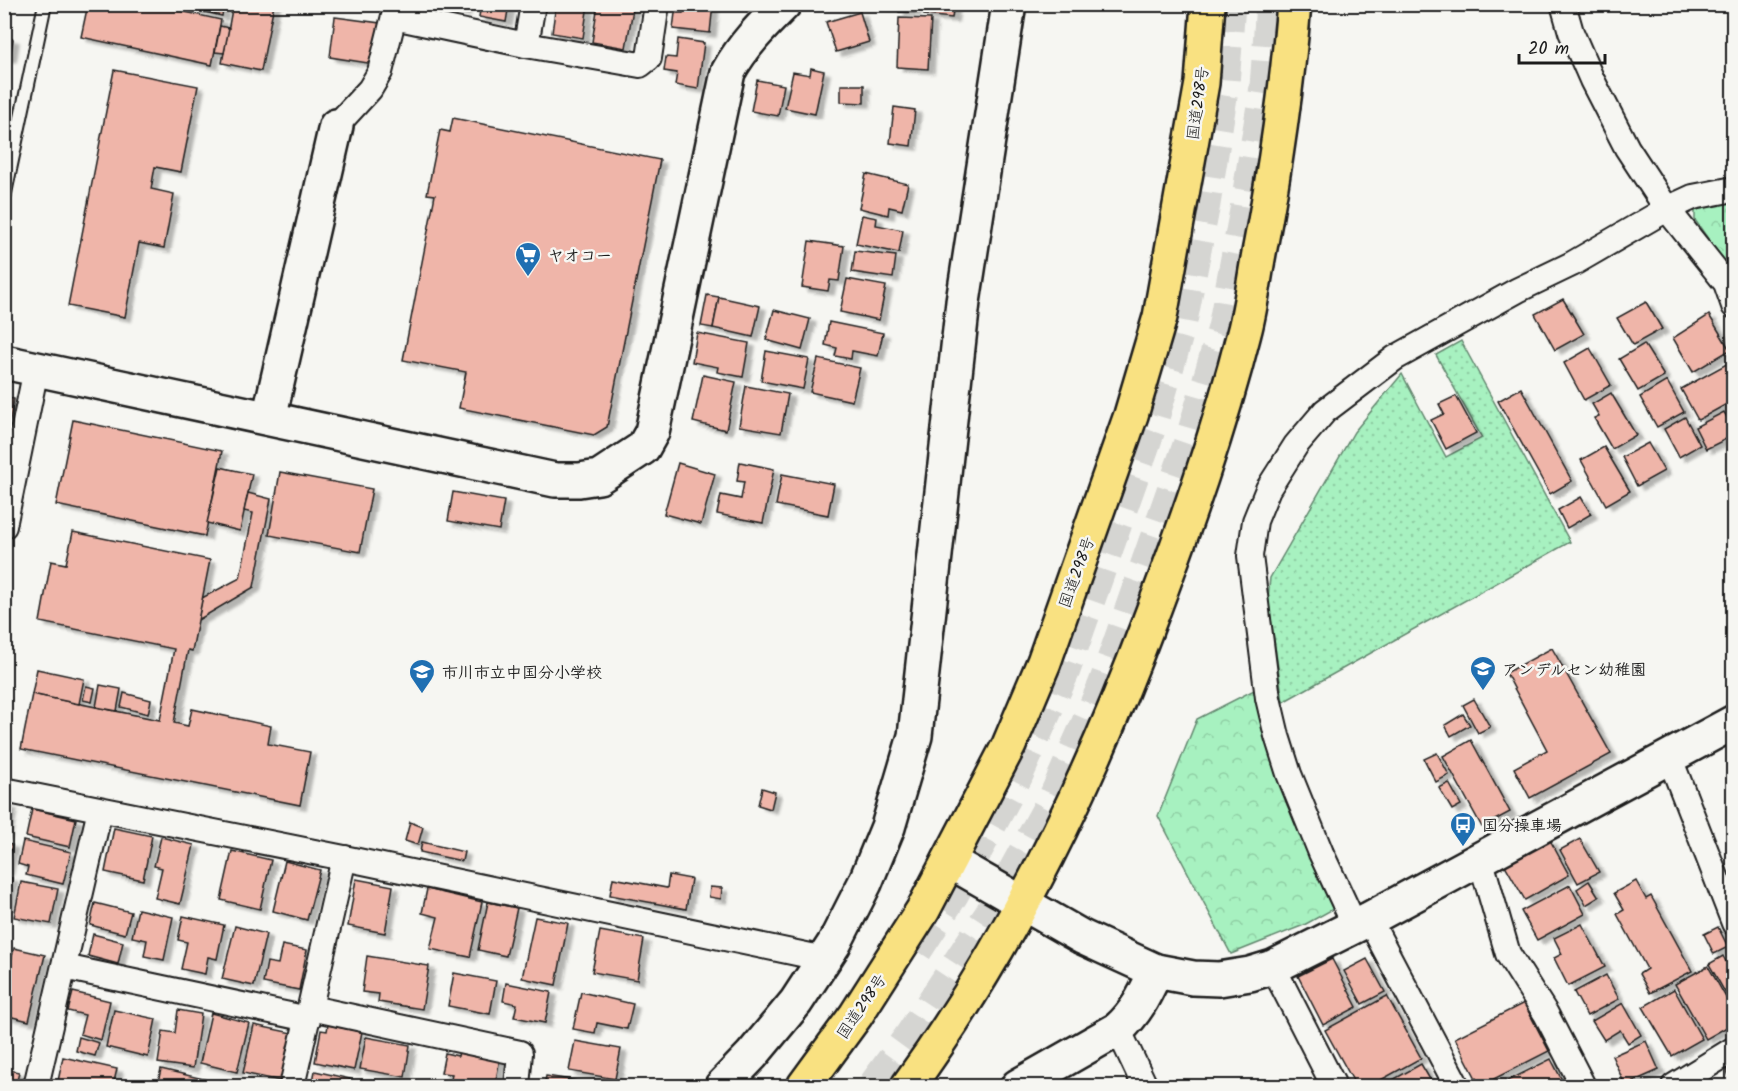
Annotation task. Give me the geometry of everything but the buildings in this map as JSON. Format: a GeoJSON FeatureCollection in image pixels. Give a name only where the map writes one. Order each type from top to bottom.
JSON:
{"type":"FeatureCollection","features":[{"type":"Feature","properties":{"kind":"highway","name":"国道298号"},"geometry":{"type":"LineString","coordinates":[[804,1086],[856,1015],[922,910],[1010,745],[1040,672],[1131,415],[1160,317],[1202,83],[1208,4]]}},
{"type":"Feature","properties":{"kind":"highway"},"geometry":{"type":"LineString","coordinates":[[909,1086],[976,984],[1023,903],[1083,785],[1119,702],[1180,541],[1216,436],[1245,331],[1287,88],[1294,4]]}},
{"type":"Feature","properties":{"kind":"street"},"geometry":{"type":"LineString","coordinates":[[526,45],[533,4]]}},
{"type":"Feature","properties":{"kind":"street"},"geometry":{"type":"LineString","coordinates":[[269,418],[336,126],[369,89],[380,72],[396,11],[526,45],[640,65],[649,58],[657,4]]}},
{"type":"Feature","properties":{"kind":"street"},"geometry":{"type":"LineString","coordinates":[[4,362],[555,480],[599,477],[643,448],[652,432],[728,72],[738,53],[754,33],[784,4]]}},
{"type":"Feature","properties":{"kind":"street"},"geometry":{"type":"LineString","coordinates":[[722,1086],[752,1056],[796,1002],[834,944],[865,883],[888,827],[915,736],[963,302],[1009,4]]}},
{"type":"Feature","properties":{"kind":"street"},"geometry":{"type":"LineString","coordinates":[[1563,4],[1571,32],[1592,80],[1628,148],[1667,209],[1726,283],[1734,306]]}},
{"type":"Feature","properties":{"kind":"street"},"geometry":{"type":"LineString","coordinates":[[1457,1086],[1321,853],[1289,774],[1276,736],[1268,698],[1250,556],[1255,521],[1268,489],[1296,445],[1324,411],[1379,369],[1508,296],[1572,264],[1667,209],[1693,197],[1734,189]]}},
{"type":"Feature","properties":{"kind":"street"},"geometry":{"type":"LineString","coordinates":[[4,526],[36,369]]}},
{"type":"Feature","properties":{"kind":"street"},"geometry":{"type":"LineString","coordinates":[[949,861],[1082,937],[1155,971],[1193,978],[1220,979],[1250,974],[1273,966],[1362,923],[1734,723]]}},
{"type":"Feature","properties":{"kind":"street"},"geometry":{"type":"LineString","coordinates":[[1669,756],[1734,923]]}},
{"type":"Feature","properties":{"kind":"street"},"geometry":{"type":"LineString","coordinates":[[4,790],[344,858],[825,959]]}},
{"type":"Feature","properties":{"kind":"street"},"geometry":{"type":"LineString","coordinates":[[36,1086],[100,810]]}},
{"type":"Feature","properties":{"kind":"street"},"geometry":{"type":"LineString","coordinates":[[292,1086],[344,858]]}},
{"type":"Feature","properties":{"kind":"street"},"geometry":{"type":"LineString","coordinates":[[1480,858],[1508,954],[1545,1014],[1582,1086]]}},
{"type":"Feature","properties":{"kind":"street"},"geometry":{"type":"LineString","coordinates":[[1273,966],[1334,1086]]}},
{"type":"Feature","properties":{"kind":"street"},"geometry":{"type":"LineString","coordinates":[[64,967],[520,1053],[517,1086]]}},
{"type":"Feature","properties":{"kind":"street"},"geometry":{"type":"LineString","coordinates":[[1018,1086],[1118,1029],[1132,1017],[1143,1001],[1155,971]]}},
{"type":"Feature","properties":{"kind":"street"},"geometry":{"type":"LineString","coordinates":[[1118,1029],[1145,1086]]}},
{"type":"Feature","properties":{"kind":"street"},"geometry":{"type":"LineString","coordinates":[[1674,1086],[1734,1049]]}},
{"type":"Feature","properties":{"kind":"lane"},"geometry":{"type":"LineString","coordinates":[[4,198],[45,4]]}},
{"type":"Feature","properties":{"kind":"green space"},"geometry":{"type":"Polygon","coordinates":[[[1733,198],[1733,275],[1695,220],[1695,211],[1703,204],[1733,198]]]}},
{"type":"Feature","properties":{"kind":"green space"},"geometry":{"type":"Polygon","coordinates":[[[1461,341],[1570,542],[1283,702],[1268,598],[1270,578],[1354,432],[1402,374],[1446,457],[1482,438],[1436,355],[1461,341]]]}},
{"type":"Feature","properties":{"kind":"green space"},"geometry":{"type":"Polygon","coordinates":[[[1256,689],[1335,908],[1304,925],[1231,954],[1158,816],[1197,719],[1256,689]]]}},
{"type":"Feature","properties":{"kind":"tunnel"},"geometry":{"type":"LineString","coordinates":[[916,950],[953,893],[1016,777],[1064,670],[1152,421],[1181,321],[1204,204],[1223,84],[1229,4]]}},
{"type":"Feature","properties":{"kind":"tunnel"},"geometry":{"type":"LineString","coordinates":[[874,1086],[910,1037],[991,914],[1055,797],[1104,686],[1194,431],[1224,328],[1266,87],[1272,4]]}},
{"type":"Feature","properties":{"kind":"place","name":"ヤオコー"},"geometry":{"type":"Point","coordinates":[528,278]}},
{"type":"Feature","properties":{"kind":"place","name":"アンデルセン幼稚園"},"geometry":{"type":"Point","coordinates":[1483,692]}},
{"type":"Feature","properties":{"kind":"place","name":"市川市立中国分小学校"},"geometry":{"type":"Point","coordinates":[422,695]}},
{"type":"Feature","properties":{"kind":"place","name":"国分操車場"},"geometry":{"type":"Point","coordinates":[1463,848]}}]}
